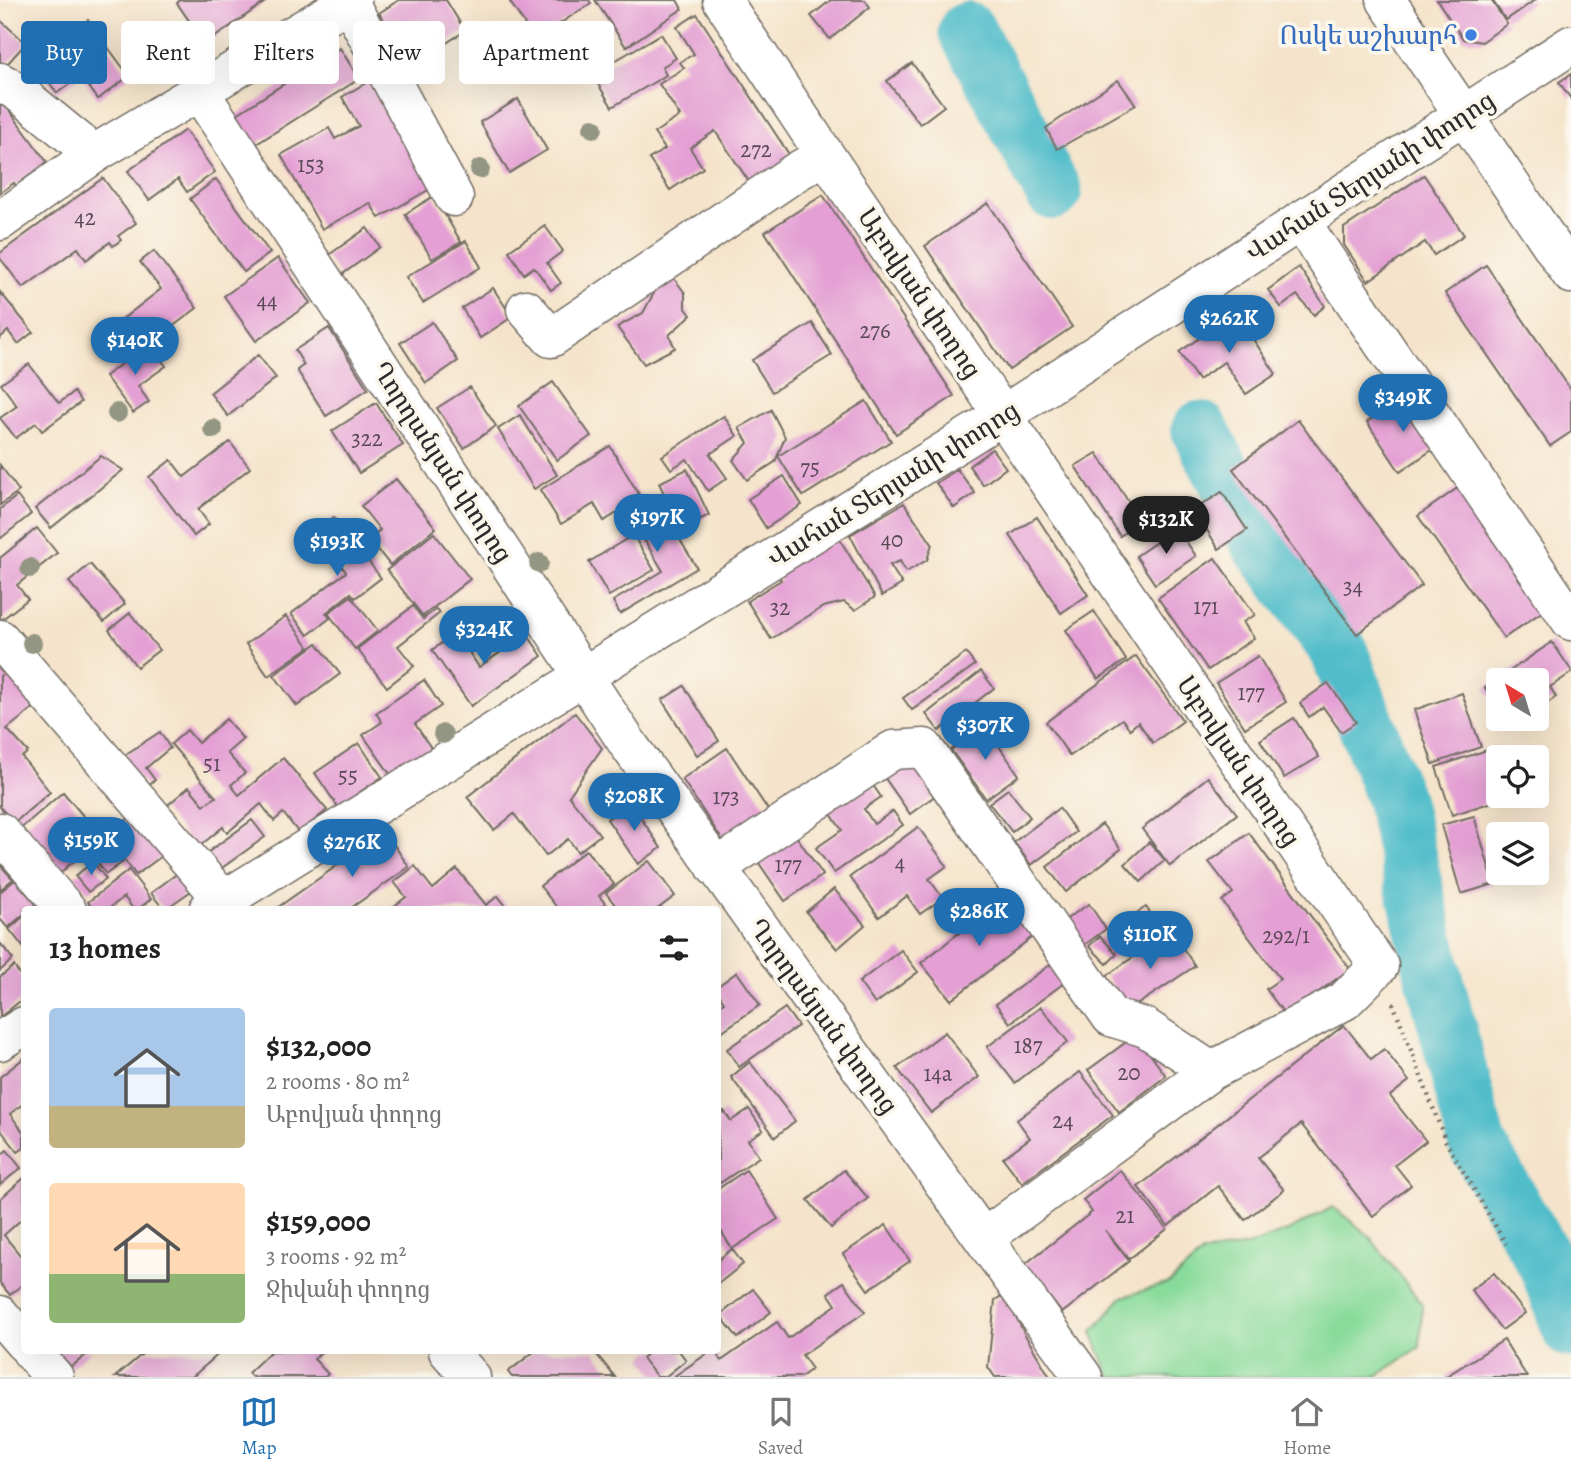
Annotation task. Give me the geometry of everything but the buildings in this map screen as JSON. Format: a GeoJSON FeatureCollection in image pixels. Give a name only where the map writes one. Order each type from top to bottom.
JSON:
{"type":"FeatureCollection","features":[{"type":"Feature","properties":{"kind":"street","name":"Աբովյան փողոց"},"geometry":{"type":"LineString","coordinates":[[722,0],[1379,966]]}},
{"type":"Feature","properties":{"kind":"street"},"geometry":{"type":"LineString","coordinates":[[1386,0],[1571,274]]}},
{"type":"Feature","properties":{"kind":"street"},"geometry":{"type":"LineString","coordinates":[[0,221],[94,154],[350,1],[454,197]]}},
{"type":"Feature","properties":{"kind":"street","name":"Վահան Տերյանի փողոց"},"geometry":{"type":"LineString","coordinates":[[223,906],[1003,415],[1571,45]]}},
{"type":"Feature","properties":{"kind":"street"},"geometry":{"type":"LineString","coordinates":[[0,82],[18,92],[94,154]]}},
{"type":"Feature","properties":{"kind":"street","name":"Ղորղանյան փողոց"},"geometry":{"type":"LineString","coordinates":[[199,91],[628,744],[1083,1377]]}},
{"type":"Feature","properties":{"kind":"street"},"geometry":{"type":"LineString","coordinates":[[526,309],[551,338],[825,155]]}},
{"type":"Feature","properties":{"kind":"street"},"geometry":{"type":"LineString","coordinates":[[1300,221],[1571,621]]}},
{"type":"Feature","properties":{"kind":"street"},"geometry":{"type":"LineString","coordinates":[[0,639],[220,906]]}},
{"type":"Feature","properties":{"kind":"street"},"geometry":{"type":"LineString","coordinates":[[716,868],[893,750],[924,748],[1111,1017],[1146,1028],[1211,1071]]}},
{"type":"Feature","properties":{"kind":"street"},"geometry":{"type":"LineString","coordinates":[[0,832],[64,906]]}},
{"type":"Feature","properties":{"kind":"street"},"geometry":{"type":"LineString","coordinates":[[984,1238],[1211,1071],[1344,1001],[1379,966]]}},
{"type":"Feature","properties":{"kind":"street"},"geometry":{"type":"LineString","coordinates":[[0,1041],[21,1028]]}},
{"type":"Feature","properties":{"kind":"street"},"geometry":{"type":"LineString","coordinates":[[0,1315],[21,1340]]}},
{"type":"Feature","properties":{"kind":"street"},"geometry":{"type":"LineString","coordinates":[[35,1354],[54,1377]]}},
{"type":"Feature","properties":{"kind":"street"},"geometry":{"type":"LineString","coordinates":[[451,1354],[471,1377]]}},
{"type":"Feature","properties":{"kind":"path"},"geometry":{"type":"LineString","coordinates":[[1379,966],[1446,1142],[1506,1244]]}},
{"type":"Feature","properties":{"kind":"green space"},"geometry":{"type":"Polygon","coordinates":[[[1333,1207],[1368,1235],[1422,1304],[1420,1347],[1375,1377],[1110,1377],[1092,1332],[1122,1297],[1169,1283],[1203,1253],[1247,1246],[1290,1230],[1333,1207]]]}},
{"type":"Feature","properties":{"kind":"waterway"},"geometry":{"type":"LineString","coordinates":[[967,31],[1053,191]]}},
{"type":"Feature","properties":{"kind":"waterway"},"geometry":{"type":"LineString","coordinates":[[1200,430],[1260,544],[1338,649],[1395,800],[1432,968],[1477,1144],[1548,1267],[1571,1329]]}},
{"type":"Feature","properties":{"kind":"place","name":"Ոսկե աշխարհ"},"geometry":{"type":"Point","coordinates":[1471,35]}}]}
